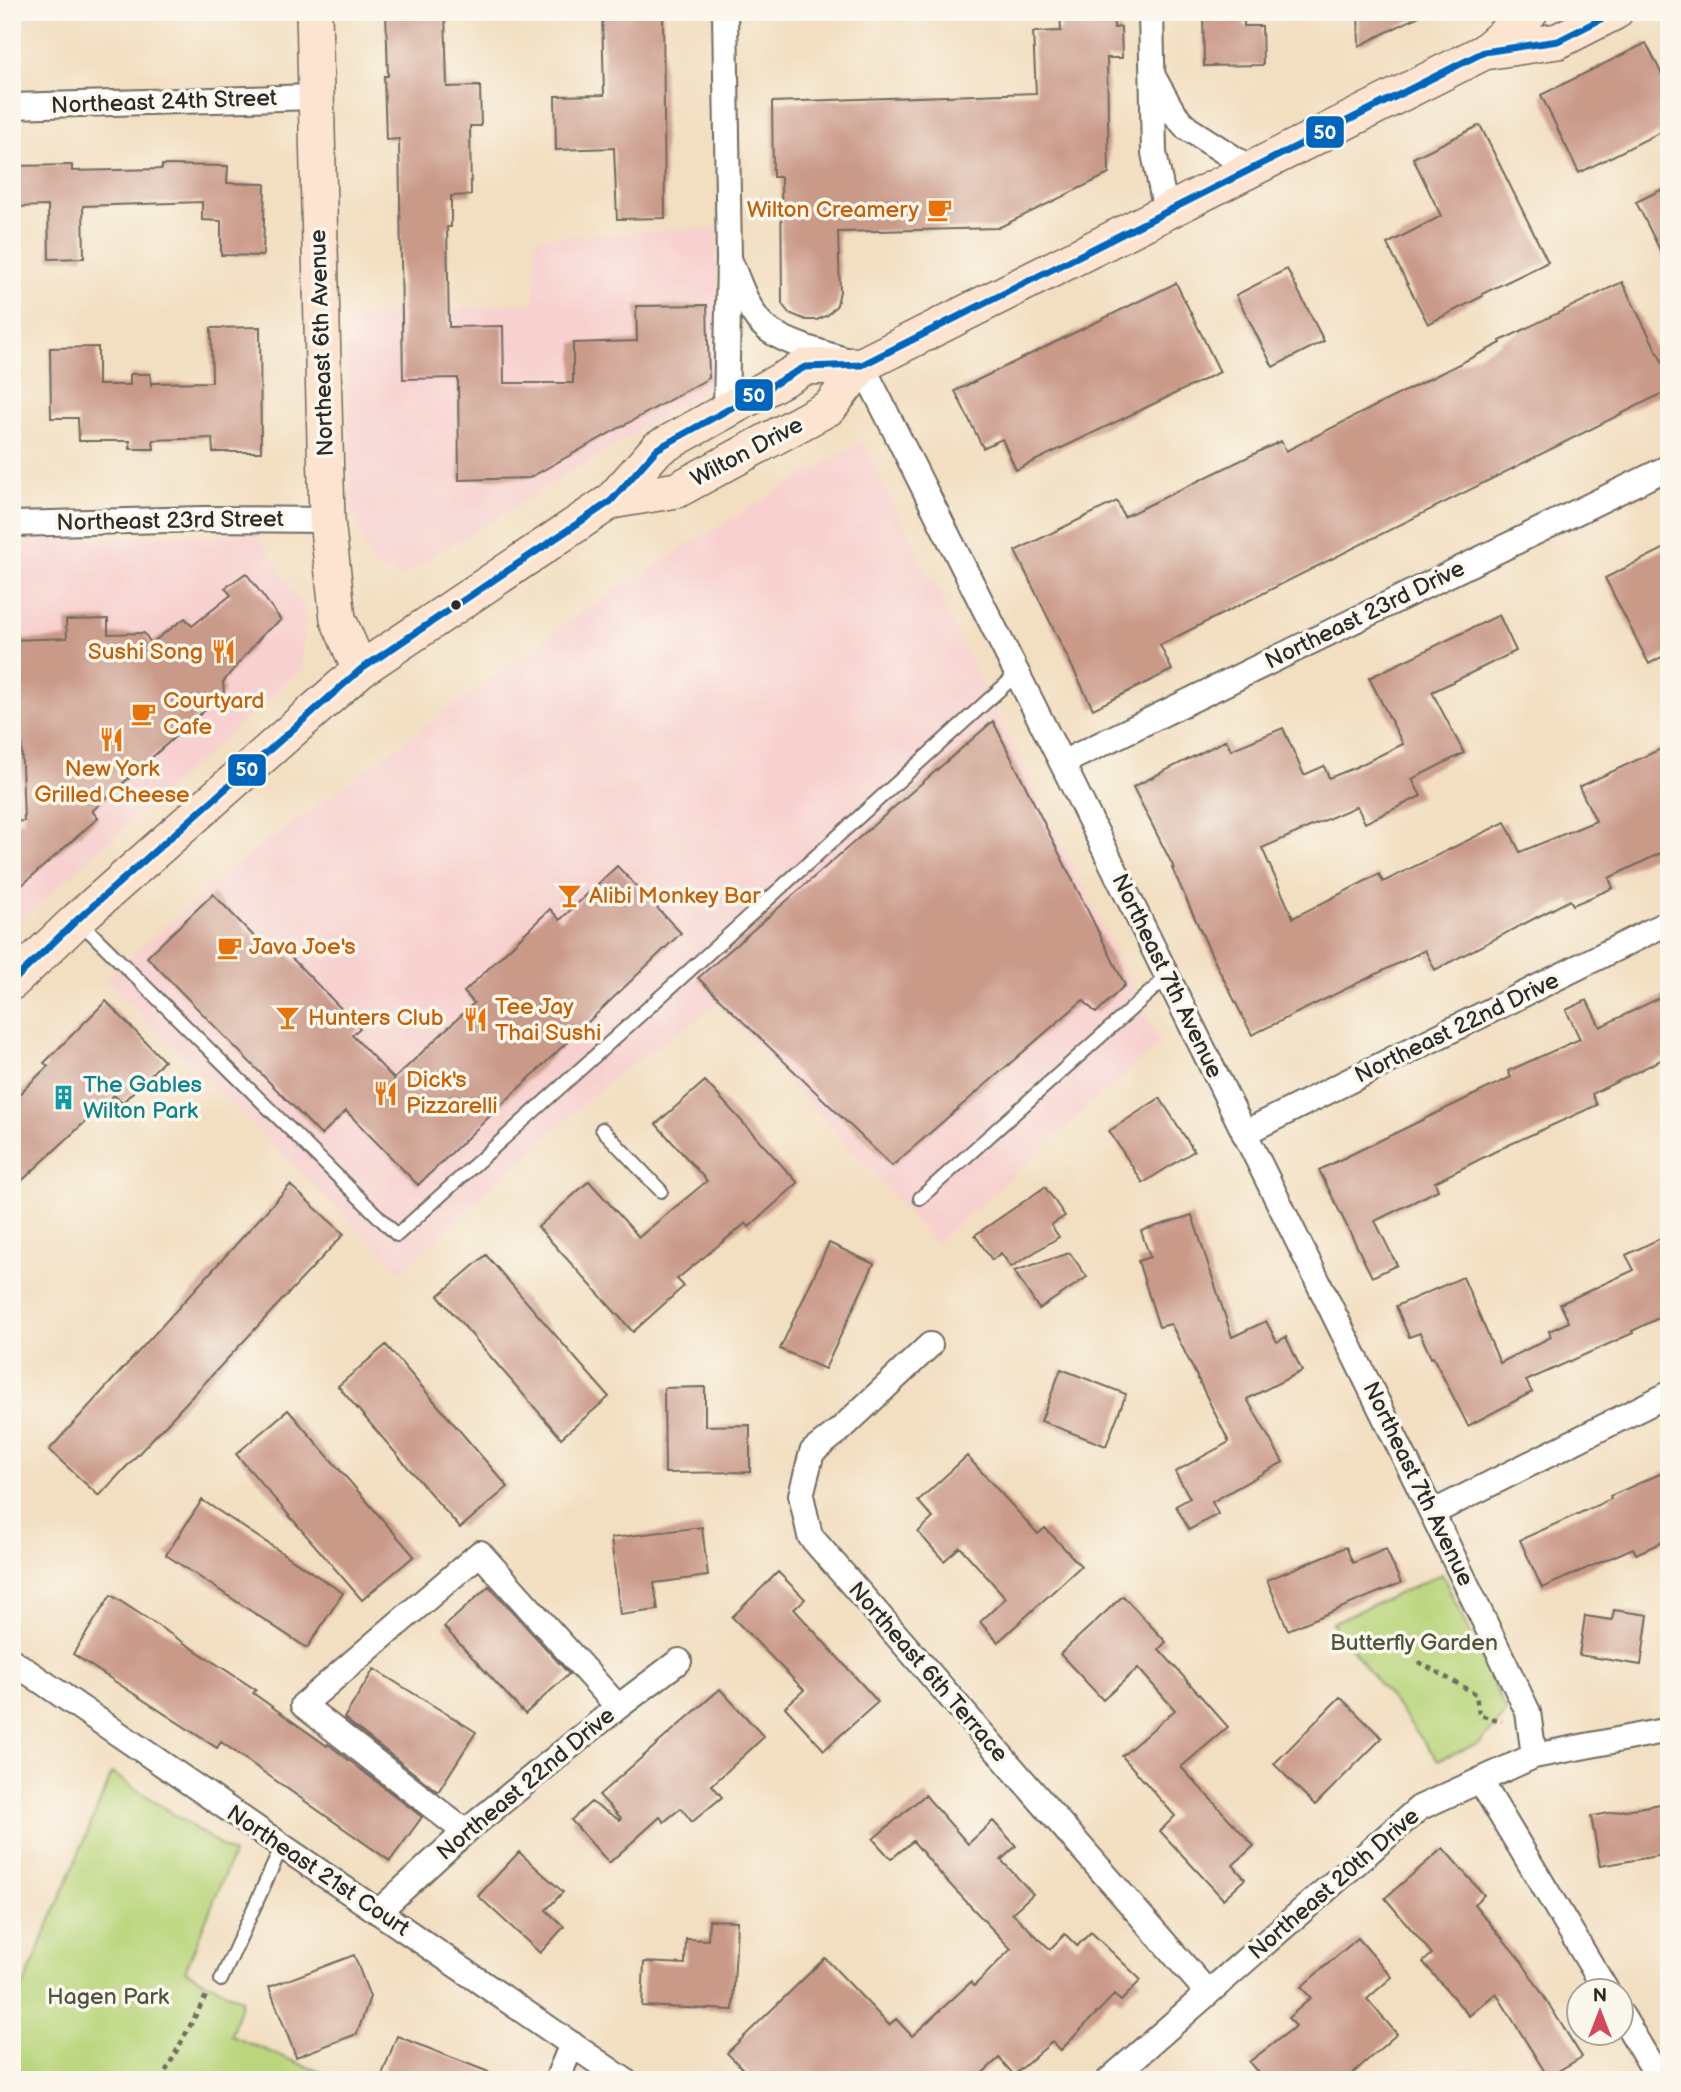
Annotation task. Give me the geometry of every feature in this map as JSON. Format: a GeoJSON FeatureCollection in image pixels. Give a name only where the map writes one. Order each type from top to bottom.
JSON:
{"type":"FeatureCollection","features":[{"type":"Feature","properties":{"kind":"main road","name":"Northeast 6th Avenue"},"geometry":{"type":"LineString","coordinates":[[314,12],[327,520],[338,619],[360,670]]}},
{"type":"Feature","properties":{"kind":"main road","name":"Wilton Drive"},"geometry":{"type":"LineString","coordinates":[[12,982],[78,919],[360,670],[611,501],[657,449],[804,367],[862,365],[1485,52],[1530,12]]}},
{"type":"Feature","properties":{"kind":"main road","name":"Wilton Drive"},"geometry":{"type":"LineString","coordinates":[[1485,52],[1558,41],[1615,12]]}},
{"type":"Feature","properties":{"kind":"main road","name":"Wilton Drive"},"geometry":{"type":"LineString","coordinates":[[611,501],[677,490],[830,407],[862,365]]}},
{"type":"Feature","properties":{"kind":"street"},"geometry":{"type":"LineString","coordinates":[[725,12],[729,259],[726,409]]}},
{"type":"Feature","properties":{"kind":"street"},"geometry":{"type":"LineString","coordinates":[[1151,12],[1154,153],[1166,211]]}},
{"type":"Feature","properties":{"kind":"street"},"geometry":{"type":"LineString","coordinates":[[1152,74],[1173,112],[1187,128],[1251,169]]}},
{"type":"Feature","properties":{"kind":"street","name":"Northeast 24th Street"},"geometry":{"type":"LineString","coordinates":[[12,106],[316,97]]}},
{"type":"Feature","properties":{"kind":"street"},"geometry":{"type":"LineString","coordinates":[[729,259],[746,299],[764,327],[785,339],[862,365]]}},
{"type":"Feature","properties":{"kind":"street","name":"Northeast 7th Avenue"},"geometry":{"type":"LineString","coordinates":[[862,365],[1433,1513],[1528,1712],[1534,1756]]}},
{"type":"Feature","properties":{"kind":"street","name":"Northeast 23rd Drive"},"geometry":{"type":"LineString","coordinates":[[1062,763],[1669,467]]}},
{"type":"Feature","properties":{"kind":"street","name":"Northeast 23rd Street"},"geometry":{"type":"LineString","coordinates":[[12,524],[205,519],[327,520]]}},
{"type":"Feature","properties":{"kind":"street","name":"Northeast 22nd Drive"},"geometry":{"type":"LineString","coordinates":[[1244,1133],[1669,922]]}},
{"type":"Feature","properties":{"kind":"street","name":"Northeast 6th Terrace"},"geometry":{"type":"LineString","coordinates":[[930,1345],[841,1429],[812,1452],[801,1495],[810,1536],[1208,1993]]}},
{"type":"Feature","properties":{"kind":"street"},"geometry":{"type":"LineString","coordinates":[[1433,1513],[1669,1394]]}},
{"type":"Feature","properties":{"kind":"street"},"geometry":{"type":"LineString","coordinates":[[465,1832],[303,1705],[480,1553],[618,1707]]}},
{"type":"Feature","properties":{"kind":"street","name":"Northeast 21st Court"},"geometry":{"type":"LineString","coordinates":[[12,1661],[624,2080]]}},
{"type":"Feature","properties":{"kind":"street","name":"Northeast 22nd Drive"},"geometry":{"type":"LineString","coordinates":[[378,1912],[465,1832],[618,1707],[680,1661]]}},
{"type":"Feature","properties":{"kind":"street","name":"Northeast 20th Drive"},"geometry":{"type":"LineString","coordinates":[[1109,2080],[1419,1808],[1534,1756],[1669,1730]]}},
{"type":"Feature","properties":{"kind":"street"},"geometry":{"type":"LineString","coordinates":[[1480,1780],[1598,1976]]}},
{"type":"Feature","properties":{"kind":"street"},"geometry":{"type":"LineString","coordinates":[[1636,2040],[1660,2080]]}},
{"type":"Feature","properties":{"kind":"street"},"geometry":{"type":"LineString","coordinates":[[557,2080],[572,2044]]}},
{"type":"Feature","properties":{"kind":"lane"},"geometry":{"type":"LineString","coordinates":[[78,919],[397,1235],[1017,674]]}},
{"type":"Feature","properties":{"kind":"lane"},"geometry":{"type":"LineString","coordinates":[[920,1198],[1167,976]]}},
{"type":"Feature","properties":{"kind":"lane"},"geometry":{"type":"LineString","coordinates":[[602,1129],[661,1191]]}},
{"type":"Feature","properties":{"kind":"lane"},"geometry":{"type":"LineString","coordinates":[[221,1980],[282,1846]]}},
{"type":"Feature","properties":{"kind":"path"},"geometry":{"type":"LineString","coordinates":[[1419,1662],[1476,1694],[1479,1715],[1499,1722],[1528,1712]]}},
{"type":"Feature","properties":{"kind":"path"},"geometry":{"type":"LineString","coordinates":[[161,2080],[207,1993],[221,1980]]}},
{"type":"Feature","properties":{"kind":"shaded area"},"geometry":{"type":"Polygon","coordinates":[[[716,228],[718,381],[402,576],[374,568],[352,513],[346,317],[534,303],[536,238],[716,228]]]}},
{"type":"Feature","properties":{"kind":"shaded area"},"geometry":{"type":"Polygon","coordinates":[[[862,441],[1160,1043],[936,1243],[719,1003],[611,1079],[401,1272],[105,979],[235,865],[607,594],[862,441]]]}},
{"type":"Feature","properties":{"kind":"shaded area"},"geometry":{"type":"Polygon","coordinates":[[[256,533],[305,611],[302,669],[12,928],[12,540],[256,533]]]}},
{"type":"Feature","properties":{"kind":"green space","name":"Butterfly Garden"},"geometry":{"type":"Polygon","coordinates":[[[1442,1574],[1507,1713],[1480,1743],[1438,1760],[1332,1623],[1442,1574]]]}},
{"type":"Feature","properties":{"kind":"green space","name":"Hagen Park"},"geometry":{"type":"Polygon","coordinates":[[[112,1773],[233,1854],[185,1971],[242,2000],[231,2036],[340,2080],[12,2080],[12,2014],[112,1773]]]}},
{"type":"Feature","properties":{"kind":"water"},"geometry":{"type":"Polygon","coordinates":[[[1462,2071],[1482,2071],[1553,2080],[1443,2080],[1462,2071]]]}},
{"type":"Feature","properties":{"kind":"building"},"geometry":{"type":"Polygon","coordinates":[[[386,12],[445,12],[447,87],[480,86],[481,126],[470,126],[471,195],[451,196],[451,227],[447,227],[449,327],[503,326],[504,383],[573,383],[573,343],[637,341],[636,306],[707,305],[709,378],[529,478],[459,480],[458,378],[403,379],[399,139],[386,140],[386,12]]]}},
{"type":"Feature","properties":{"kind":"building"},"geometry":{"type":"Polygon","coordinates":[[[602,12],[663,12],[665,218],[617,219],[614,148],[556,150],[555,96],[604,95],[602,12]]]}},
{"type":"Feature","properties":{"kind":"building"},"geometry":{"type":"Polygon","coordinates":[[[1060,12],[1113,12],[1114,28],[1121,27],[1122,58],[1107,58],[1109,174],[998,228],[838,232],[840,291],[837,305],[828,315],[817,320],[806,320],[789,313],[782,304],[781,177],[773,177],[772,102],[1036,93],[1033,32],[1061,31],[1060,12]]]}},
{"type":"Feature","properties":{"kind":"building"},"geometry":{"type":"Polygon","coordinates":[[[1203,12],[1244,12],[1244,26],[1262,26],[1263,65],[1204,66],[1203,12]]]}},
{"type":"Feature","properties":{"kind":"building"},"geometry":{"type":"Polygon","coordinates":[[[1358,12],[1427,12],[1359,46],[1358,12]]]}},
{"type":"Feature","properties":{"kind":"building"},"geometry":{"type":"Polygon","coordinates":[[[1646,43],[1669,88],[1669,128],[1579,173],[1541,95],[1646,43]]]}},
{"type":"Feature","properties":{"kind":"building"},"geometry":{"type":"Polygon","coordinates":[[[1480,125],[1548,262],[1428,324],[1387,244],[1441,216],[1413,158],[1480,125]]]}},
{"type":"Feature","properties":{"kind":"building"},"geometry":{"type":"Polygon","coordinates":[[[72,165],[72,171],[162,169],[162,165],[228,166],[227,183],[265,184],[263,256],[221,255],[221,221],[202,220],[202,202],[83,206],[84,258],[49,259],[48,206],[12,207],[12,166],[72,165]]]}},
{"type":"Feature","properties":{"kind":"building"},"geometry":{"type":"Polygon","coordinates":[[[1669,186],[1669,268],[1636,202],[1669,186]]]}},
{"type":"Feature","properties":{"kind":"building"},"geometry":{"type":"Polygon","coordinates":[[[1287,269],[1324,341],[1273,367],[1236,295],[1287,269]]]}},
{"type":"Feature","properties":{"kind":"building"},"geometry":{"type":"Polygon","coordinates":[[[1622,282],[1669,375],[1669,390],[1160,645],[1172,670],[1093,709],[1015,551],[1117,501],[1124,517],[1281,441],[1286,451],[1501,343],[1500,341],[1622,282]]]}},
{"type":"Feature","properties":{"kind":"building"},"geometry":{"type":"Polygon","coordinates":[[[1176,283],[1220,372],[1016,470],[1002,439],[983,448],[955,391],[1176,283]]]}},
{"type":"Feature","properties":{"kind":"building"},"geometry":{"type":"Polygon","coordinates":[[[260,327],[261,452],[213,452],[212,438],[153,440],[154,449],[130,449],[130,441],[79,441],[78,418],[51,418],[50,348],[98,347],[98,385],[130,385],[130,374],[150,374],[151,385],[212,382],[211,328],[260,327]]]}},
{"type":"Feature","properties":{"kind":"building"},"geometry":{"type":"Polygon","coordinates":[[[1669,546],[1669,653],[1649,664],[1605,578],[1669,546]]]}},
{"type":"Feature","properties":{"kind":"building"},"geometry":{"type":"Polygon","coordinates":[[[246,573],[281,620],[264,633],[223,682],[224,693],[92,811],[98,818],[12,894],[12,822],[24,821],[21,737],[12,738],[12,640],[67,638],[66,620],[108,619],[108,634],[144,633],[151,643],[185,618],[192,626],[231,595],[225,588],[246,573]]]}},
{"type":"Feature","properties":{"kind":"building"},"geometry":{"type":"Polygon","coordinates":[[[1499,615],[1516,651],[1432,692],[1464,753],[1412,779],[1421,796],[1365,823],[1357,806],[1262,848],[1293,918],[1379,874],[1383,882],[1505,822],[1520,852],[1596,821],[1579,787],[1669,745],[1669,849],[1609,878],[1613,888],[1573,905],[1570,900],[1435,970],[1425,950],[1252,1035],[1133,787],[1226,740],[1231,750],[1283,728],[1304,775],[1324,766],[1329,778],[1354,768],[1403,744],[1369,678],[1499,615]]]}},
{"type":"Feature","properties":{"kind":"building"},"geometry":{"type":"Polygon","coordinates":[[[993,721],[1125,985],[1096,1013],[1083,1000],[892,1166],[698,978],[993,721]]]}},
{"type":"Feature","properties":{"kind":"building"},"geometry":{"type":"Polygon","coordinates":[[[617,866],[681,933],[418,1185],[346,1111],[321,1135],[147,957],[213,894],[271,954],[280,946],[360,1028],[352,1035],[394,1079],[474,1003],[464,992],[550,909],[560,920],[617,866]]]}},
{"type":"Feature","properties":{"kind":"building"},"geometry":{"type":"Polygon","coordinates":[[[1669,993],[1669,1056],[1592,1094],[1597,1105],[1435,1182],[1438,1190],[1375,1221],[1397,1265],[1372,1277],[1319,1170],[1511,1077],[1508,1071],[1580,1039],[1566,1010],[1587,1000],[1600,1027],[1669,993]]]}},
{"type":"Feature","properties":{"kind":"building","name":"The Gables Wilton Park"},"geometry":{"type":"Polygon","coordinates":[[[106,1001],[164,1061],[122,1103],[114,1095],[12,1190],[12,1101],[48,1066],[44,1063],[106,1001]]]}},
{"type":"Feature","properties":{"kind":"building"},"geometry":{"type":"Polygon","coordinates":[[[705,1081],[798,1183],[749,1227],[746,1223],[677,1279],[684,1286],[633,1332],[538,1227],[589,1181],[639,1237],[707,1181],[656,1124],[705,1081]]]}},
{"type":"Feature","properties":{"kind":"building"},"geometry":{"type":"Polygon","coordinates":[[[1160,1098],[1194,1151],[1143,1183],[1109,1131],[1160,1098]]]}},
{"type":"Feature","properties":{"kind":"building"},"geometry":{"type":"Polygon","coordinates":[[[290,1185],[344,1234],[99,1496],[49,1450],[290,1185]]]}},
{"type":"Feature","properties":{"kind":"building"},"geometry":{"type":"Polygon","coordinates":[[[1045,1187],[1065,1216],[1051,1225],[1059,1237],[1011,1267],[1001,1253],[992,1260],[975,1235],[1045,1187]]]}},
{"type":"Feature","properties":{"kind":"building"},"geometry":{"type":"Polygon","coordinates":[[[1192,1215],[1232,1337],[1266,1321],[1277,1342],[1286,1337],[1302,1371],[1247,1399],[1283,1462],[1212,1502],[1218,1514],[1189,1530],[1176,1506],[1190,1498],[1175,1472],[1229,1442],[1171,1324],[1159,1327],[1138,1261],[1150,1257],[1141,1231],[1192,1215]]]}},
{"type":"Feature","properties":{"kind":"building"},"geometry":{"type":"Polygon","coordinates":[[[1669,1234],[1669,1313],[1632,1331],[1633,1333],[1526,1381],[1532,1392],[1468,1426],[1420,1333],[1409,1337],[1396,1306],[1463,1277],[1500,1363],[1551,1337],[1549,1331],[1569,1322],[1560,1304],[1634,1270],[1626,1255],[1669,1234]]]}},
{"type":"Feature","properties":{"kind":"building"},"geometry":{"type":"Polygon","coordinates":[[[829,1243],[874,1264],[825,1369],[780,1349],[829,1243]]]}},
{"type":"Feature","properties":{"kind":"building"},"geometry":{"type":"Polygon","coordinates":[[[1070,1253],[1087,1277],[1039,1309],[1014,1271],[1070,1253]]]}},
{"type":"Feature","properties":{"kind":"building"},"geometry":{"type":"Polygon","coordinates":[[[486,1255],[609,1397],[561,1438],[438,1296],[486,1255]]]}},
{"type":"Feature","properties":{"kind":"building"},"geometry":{"type":"Polygon","coordinates":[[[386,1345],[508,1487],[460,1528],[338,1386],[386,1345]]]}},
{"type":"Feature","properties":{"kind":"building"},"geometry":{"type":"Polygon","coordinates":[[[1061,1369],[1126,1394],[1106,1446],[1041,1421],[1061,1369]]]}},
{"type":"Feature","properties":{"kind":"building"},"geometry":{"type":"Polygon","coordinates":[[[705,1387],[705,1426],[750,1425],[750,1472],[665,1473],[664,1388],[705,1387]]]}},
{"type":"Feature","properties":{"kind":"building"},"geometry":{"type":"Polygon","coordinates":[[[288,1410],[414,1556],[362,1600],[236,1454],[288,1410]]]}},
{"type":"Feature","properties":{"kind":"building"},"geometry":{"type":"Polygon","coordinates":[[[967,1456],[1038,1534],[1045,1528],[1081,1566],[998,1642],[980,1622],[1006,1598],[960,1547],[944,1561],[918,1532],[933,1518],[918,1501],[967,1456]]]}},
{"type":"Feature","properties":{"kind":"building"},"geometry":{"type":"Polygon","coordinates":[[[1669,1470],[1669,1539],[1636,1554],[1633,1548],[1542,1588],[1520,1540],[1669,1470]]]}},
{"type":"Feature","properties":{"kind":"building"},"geometry":{"type":"Polygon","coordinates":[[[202,1500],[343,1593],[307,1648],[166,1555],[202,1500]]]}},
{"type":"Feature","properties":{"kind":"building"},"geometry":{"type":"Polygon","coordinates":[[[702,1527],[708,1576],[654,1583],[658,1610],[620,1615],[611,1538],[702,1527]]]}},
{"type":"Feature","properties":{"kind":"building"},"geometry":{"type":"Polygon","coordinates":[[[1346,1547],[1353,1563],[1386,1549],[1401,1583],[1288,1630],[1267,1580],[1346,1547]]]}},
{"type":"Feature","properties":{"kind":"building"},"geometry":{"type":"Polygon","coordinates":[[[778,1572],[805,1599],[794,1609],[878,1702],[824,1750],[785,1707],[804,1690],[732,1617],[778,1572]]]}},
{"type":"Feature","properties":{"kind":"building"},"geometry":{"type":"Polygon","coordinates":[[[489,1586],[569,1674],[525,1714],[444,1627],[489,1586]]]}},
{"type":"Feature","properties":{"kind":"building"},"geometry":{"type":"Polygon","coordinates":[[[111,1595],[256,1690],[253,1693],[327,1746],[328,1744],[422,1817],[390,1861],[221,1742],[217,1748],[73,1654],[111,1595]]]}},
{"type":"Feature","properties":{"kind":"building"},"geometry":{"type":"Polygon","coordinates":[[[1123,1596],[1166,1642],[1159,1649],[1228,1727],[1181,1767],[1254,1846],[1233,1865],[1245,1879],[1223,1899],[1160,1831],[1175,1816],[1122,1756],[1175,1710],[1138,1668],[1103,1700],[1060,1654],[1123,1596]]]}},
{"type":"Feature","properties":{"kind":"building"},"geometry":{"type":"Polygon","coordinates":[[[1614,1610],[1648,1615],[1641,1665],[1579,1655],[1585,1616],[1612,1620],[1614,1610]]]}},
{"type":"Feature","properties":{"kind":"building"},"geometry":{"type":"Polygon","coordinates":[[[374,1669],[476,1732],[438,1792],[344,1718],[374,1669]]]}},
{"type":"Feature","properties":{"kind":"building"},"geometry":{"type":"Polygon","coordinates":[[[720,1689],[764,1737],[712,1785],[722,1797],[692,1822],[681,1808],[664,1822],[660,1817],[609,1863],[571,1820],[591,1802],[620,1820],[599,1795],[720,1689]]]}},
{"type":"Feature","properties":{"kind":"building"},"geometry":{"type":"Polygon","coordinates":[[[1340,1697],[1382,1738],[1315,1805],[1274,1764],[1340,1697]]]}},
{"type":"Feature","properties":{"kind":"building"},"geometry":{"type":"Polygon","coordinates":[[[925,1795],[968,1844],[993,1821],[1016,1846],[1001,1860],[1033,1894],[1012,1913],[1050,1949],[1065,1934],[1077,1946],[1091,1932],[1141,1980],[1121,2001],[1114,1995],[1061,2050],[1052,2042],[1014,2075],[999,2058],[975,2080],[754,2080],[727,2053],[825,1958],[889,2025],[896,2019],[912,2036],[971,1982],[974,1986],[1011,1949],[913,1841],[891,1859],[873,1839],[925,1795]]]}},
{"type":"Feature","properties":{"kind":"building"},"geometry":{"type":"Polygon","coordinates":[[[1661,1804],[1669,1854],[1600,1866],[1591,1816],[1661,1804]]]}},
{"type":"Feature","properties":{"kind":"building"},"geometry":{"type":"Polygon","coordinates":[[[1443,1848],[1484,1895],[1474,1904],[1522,1962],[1566,2032],[1566,2046],[1575,2046],[1582,2057],[1548,2077],[1496,1993],[1469,2016],[1423,1962],[1432,1954],[1385,1898],[1443,1848]]]}},
{"type":"Feature","properties":{"kind":"building"},"geometry":{"type":"Polygon","coordinates":[[[519,1852],[563,1892],[546,1910],[564,1927],[540,1953],[478,1896],[519,1852]]]}},
{"type":"Feature","properties":{"kind":"building"},"geometry":{"type":"Polygon","coordinates":[[[709,1920],[737,1921],[733,2010],[642,2006],[644,1962],[685,1964],[686,1939],[708,1940],[709,1920]]]}},
{"type":"Feature","properties":{"kind":"building"},"geometry":{"type":"Polygon","coordinates":[[[1358,1938],[1392,1977],[1367,1999],[1397,2034],[1345,2080],[1264,2080],[1249,2062],[1296,2026],[1288,2018],[1311,1998],[1301,1987],[1358,1938]]]}},
{"type":"Feature","properties":{"kind":"building"},"geometry":{"type":"Polygon","coordinates":[[[354,1955],[370,1997],[357,2034],[296,2057],[269,1987],[354,1955]]]}},
{"type":"Feature","properties":{"kind":"building"},"geometry":{"type":"Polygon","coordinates":[[[397,2036],[504,2078],[504,2080],[380,2080],[397,2036]]]}},
{"type":"Feature","properties":{"kind":"transit line","name":"50"},"geometry":{"type":"LineString","coordinates":[[12,982],[78,919],[360,670],[611,501],[657,449],[805,367],[862,365],[1484,52],[1558,41],[1615,12]]}},
{"type":"Feature","properties":{"kind":"place","name":"Wilton Creamery"},"geometry":{"type":"Point","coordinates":[939,210]}},
{"type":"Feature","properties":{"kind":"place","name":"Sushi Song"},"geometry":{"type":"Point","coordinates":[223,652]}},
{"type":"Feature","properties":{"kind":"place","name":"Courtyard Cafe"},"geometry":{"type":"Point","coordinates":[143,714]}},
{"type":"Feature","properties":{"kind":"place","name":"New York Grilled Cheese"},"geometry":{"type":"Point","coordinates":[112,739]}},
{"type":"Feature","properties":{"kind":"place","name":"Alibi Monkey Bar"},"geometry":{"type":"Point","coordinates":[569,896]}},
{"type":"Feature","properties":{"kind":"place","name":"Java Joe's"},"geometry":{"type":"Point","coordinates":[229,947]}},
{"type":"Feature","properties":{"kind":"place","name":"Hunters Club"},"geometry":{"type":"Point","coordinates":[288,1018]}},
{"type":"Feature","properties":{"kind":"place","name":"Tee Jay Thai Sushi"},"geometry":{"type":"Point","coordinates":[475,1020]}},
{"type":"Feature","properties":{"kind":"place","name":"Dick's Pizzarelli"},"geometry":{"type":"Point","coordinates":[386,1093]}},
{"type":"Feature","properties":{"kind":"place","name":"The Gables Wilton Park"},"geometry":{"type":"Point","coordinates":[63,1098]}}]}
